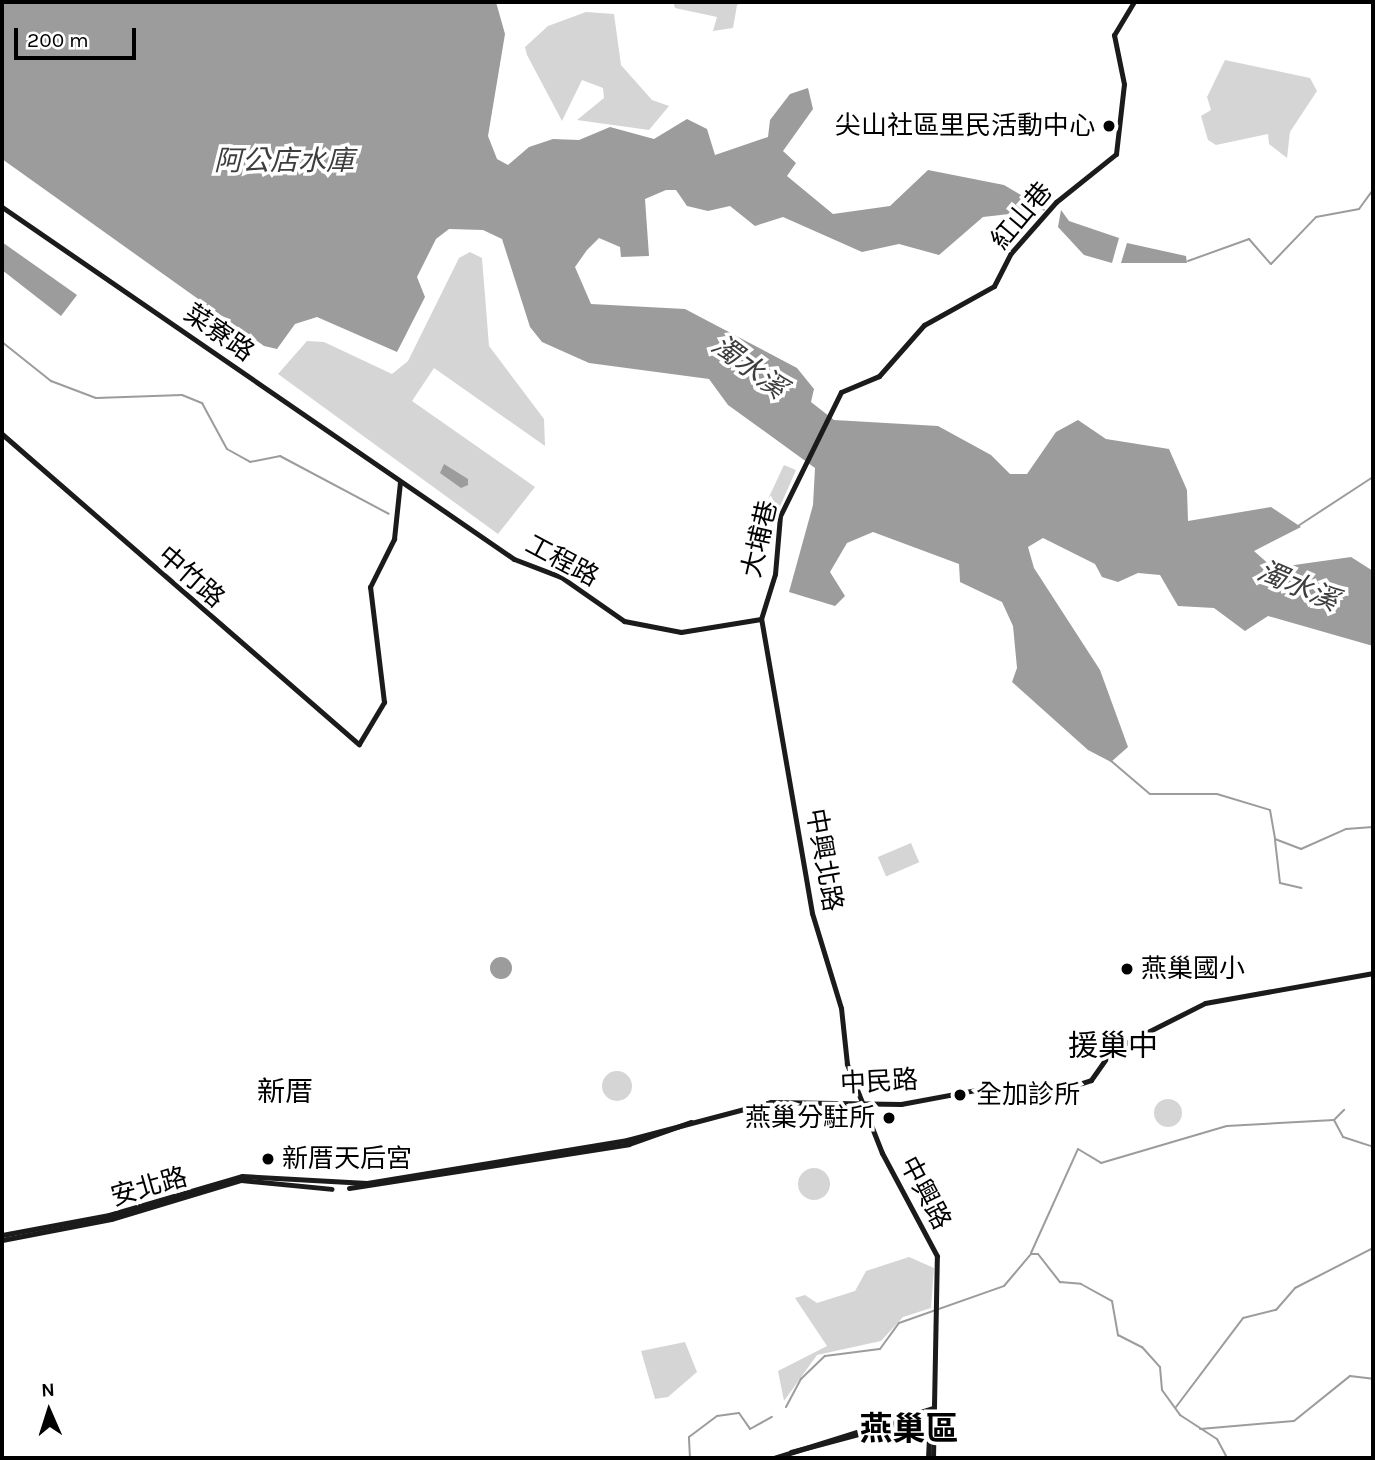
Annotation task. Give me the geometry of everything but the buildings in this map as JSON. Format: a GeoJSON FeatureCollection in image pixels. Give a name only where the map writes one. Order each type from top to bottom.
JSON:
{"type":"FeatureCollection","features":[{"type":"Feature","properties":{"kind":"street","name":"紅山巷"},"geometry":{"type":"LineString","coordinates":[[801,470],[831,410],[849,385],[890,368],[924,325],[994,286],[1011,253],[1048,212],[1120,149],[1124,84],[1116,27],[1134,2]]}},
{"type":"Feature","properties":{"kind":"street","name":"菜寮路"},"geometry":{"type":"LineString","coordinates":[[2,207],[400,482]]}},
{"type":"Feature","properties":{"kind":"street","name":"中竹路"},"geometry":{"type":"LineString","coordinates":[[2,434],[359,744],[383,708],[370,587],[397,527],[400,482]]}},
{"type":"Feature","properties":{"kind":"street","name":"大埔巷"},"geometry":{"type":"LineString","coordinates":[[761,619],[775,574],[780,516],[801,470]]}},
{"type":"Feature","properties":{"kind":"street","name":"工程路"},"geometry":{"type":"LineString","coordinates":[[400,482],[522,564],[561,577],[634,625],[681,632],[761,619]]}},
{"type":"Feature","properties":{"kind":"street","name":"中興北路"},"geometry":{"type":"LineString","coordinates":[[761,619],[812,914],[862,1105]]}},
{"type":"Feature","properties":{"kind":"street","name":"中民路"},"geometry":{"type":"LineString","coordinates":[[299,1180],[367,1183],[627,1140],[771,1102],[862,1105],[981,1089],[1051,1093],[1091,1080],[1112,1050],[1205,1003],[1373,973]]}},
{"type":"Feature","properties":{"kind":"street","name":"中興路"},"geometry":{"type":"LineString","coordinates":[[862,1105],[935,1252],[938,1314],[932,1412]]}},
{"type":"Feature","properties":{"kind":"street","name":"中民路"},"geometry":{"type":"LineString","coordinates":[[306,1185],[367,1188],[414,1181],[629,1144],[691,1122]]}},
{"type":"Feature","properties":{"kind":"street","name":"安北路"},"geometry":{"type":"LineString","coordinates":[[2,1238],[109,1215],[242,1176],[299,1180]]}},
{"type":"Feature","properties":{"kind":"street","name":"安北路"},"geometry":{"type":"LineString","coordinates":[[2,1238],[101,1221],[241,1180],[306,1185]]}},
{"type":"Feature","properties":{"kind":"street"},"geometry":{"type":"LineString","coordinates":[[774,1458],[932,1412]]}},
{"type":"Feature","properties":{"kind":"street"},"geometry":{"type":"LineString","coordinates":[[928,1458],[932,1412]]}},
{"type":"Feature","properties":{"kind":"street"},"geometry":{"type":"LineString","coordinates":[[932,1412],[933,1458]]}},
{"type":"Feature","properties":{"kind":"shaded area"},"geometry":{"type":"Polygon","coordinates":[[[673,2],[745,2],[737,5],[733,28],[713,31],[717,17],[675,8],[673,2]]]}},
{"type":"Feature","properties":{"kind":"shaded area"},"geometry":{"type":"Polygon","coordinates":[[[586,12],[614,14],[621,65],[652,100],[669,106],[649,130],[577,120],[604,98],[603,88],[582,80],[562,121],[525,47],[548,26],[586,12]]]}},
{"type":"Feature","properties":{"kind":"shaded area"},"geometry":{"type":"Polygon","coordinates":[[[1225,60],[1310,78],[1317,91],[1290,132],[1287,158],[1269,144],[1268,134],[1216,145],[1208,140],[1201,116],[1211,110],[1207,97],[1225,60]]]}},
{"type":"Feature","properties":{"kind":"shaded area"},"geometry":{"type":"Polygon","coordinates":[[[470,252],[482,258],[489,346],[544,419],[545,446],[434,368],[412,401],[535,487],[498,534],[278,374],[307,341],[324,342],[392,374],[408,361],[459,258],[470,252]]]}},
{"type":"Feature","properties":{"kind":"shaded area"},"geometry":{"type":"Polygon","coordinates":[[[784,465],[796,470],[771,527],[760,516],[784,465]]]}},
{"type":"Feature","properties":{"kind":"shaded area"},"geometry":{"type":"Polygon","coordinates":[[[911,843],[919,862],[886,876],[878,857],[911,843]]]}},
{"type":"Feature","properties":{"kind":"shaded area"},"geometry":{"type":"Polygon","coordinates":[[[617,1071],[623,1072],[631,1080],[631,1092],[623,1100],[617,1101],[611,1100],[603,1092],[602,1086],[603,1080],[611,1072],[617,1071]]]}},
{"type":"Feature","properties":{"kind":"shaded area"},"geometry":{"type":"Polygon","coordinates":[[[1168,1099],[1178,1103],[1182,1113],[1178,1123],[1168,1127],[1158,1123],[1154,1113],[1158,1103],[1168,1099]]]}},
{"type":"Feature","properties":{"kind":"shaded area"},"geometry":{"type":"Polygon","coordinates":[[[814,1168],[825,1173],[830,1184],[825,1195],[814,1200],[803,1195],[798,1184],[803,1173],[814,1168]]]}},
{"type":"Feature","properties":{"kind":"shaded area"},"geometry":{"type":"Polygon","coordinates":[[[909,1257],[934,1268],[931,1308],[903,1317],[881,1341],[817,1355],[784,1401],[778,1371],[827,1346],[795,1298],[805,1295],[817,1303],[855,1291],[866,1271],[909,1257]]]}},
{"type":"Feature","properties":{"kind":"shaded area"},"geometry":{"type":"Polygon","coordinates":[[[685,1342],[697,1372],[668,1397],[655,1399],[641,1351],[685,1342]]]}},
{"type":"Feature","properties":{"kind":"water","name":"阿公店水庫"},"geometry":{"type":"Polygon","coordinates":[[[2,2],[496,2],[505,34],[488,136],[497,159],[508,165],[529,147],[553,139],[579,140],[610,127],[654,139],[687,119],[707,129],[715,155],[768,137],[770,120],[790,94],[808,88],[813,109],[783,151],[796,163],[787,176],[833,214],[890,206],[928,170],[1004,185],[1031,201],[1018,213],[983,217],[939,255],[899,244],[862,252],[783,217],[755,226],[730,206],[708,211],[687,206],[676,190],[666,190],[645,199],[649,256],[621,257],[620,247],[599,238],[575,267],[591,304],[685,309],[797,368],[814,389],[811,402],[834,420],[938,426],[991,455],[1010,474],[1027,474],[1056,432],[1078,420],[1106,439],[1169,449],[1187,490],[1188,521],[1271,507],[1301,527],[1254,551],[1273,568],[1351,557],[1373,571],[1373,646],[1268,616],[1245,631],[1214,608],[1178,606],[1160,575],[1138,573],[1118,582],[1102,577],[1095,564],[1043,538],[1028,547],[1034,568],[1100,670],[1128,747],[1111,762],[1088,750],[1012,682],[1017,668],[1013,626],[1002,602],[960,582],[959,564],[873,532],[847,543],[830,572],[845,596],[835,606],[789,592],[813,505],[815,468],[728,405],[709,379],[589,363],[542,342],[530,327],[502,239],[483,230],[449,229],[436,239],[417,277],[425,297],[397,352],[317,317],[295,324],[277,349],[264,346],[2,159],[2,2]]]}},
{"type":"Feature","properties":{"kind":"water"},"geometry":{"type":"Polygon","coordinates":[[[1061,210],[1069,221],[1119,238],[1112,263],[1084,255],[1058,227],[1061,210]]]}},
{"type":"Feature","properties":{"kind":"water"},"geometry":{"type":"Polygon","coordinates":[[[2,242],[77,295],[61,316],[2,270],[2,242]]]}},
{"type":"Feature","properties":{"kind":"water"},"geometry":{"type":"Polygon","coordinates":[[[1127,243],[1186,256],[1187,263],[1121,263],[1127,243]]]}},
{"type":"Feature","properties":{"kind":"water"},"geometry":{"type":"Polygon","coordinates":[[[444,464],[468,479],[468,485],[461,488],[440,473],[444,464]]]}},
{"type":"Feature","properties":{"kind":"water"},"geometry":{"type":"Polygon","coordinates":[[[501,957],[509,960],[512,968],[509,976],[501,979],[493,976],[490,968],[493,960],[501,957]]]}},
{"type":"Feature","properties":{"kind":"waterway"},"geometry":{"type":"LineString","coordinates":[[1188,261],[1249,239],[1271,264],[1316,217],[1359,209],[1373,190]]}},
{"type":"Feature","properties":{"kind":"waterway"},"geometry":{"type":"LineString","coordinates":[[1028,201],[1044,210]]}},
{"type":"Feature","properties":{"kind":"waterway"},"geometry":{"type":"LineString","coordinates":[[2,342],[51,381],[96,398],[182,395],[202,403],[227,449],[250,462],[280,456],[389,514]]}},
{"type":"Feature","properties":{"kind":"waterway"},"geometry":{"type":"LineString","coordinates":[[1298,526],[1373,477]]}},
{"type":"Feature","properties":{"kind":"waterway"},"geometry":{"type":"LineString","coordinates":[[1110,760],[1150,794],[1217,794],[1270,810],[1275,839],[1301,849],[1346,829],[1373,827]]}},
{"type":"Feature","properties":{"kind":"waterway"},"geometry":{"type":"LineString","coordinates":[[1275,840],[1280,883],[1301,888]]}},
{"type":"Feature","properties":{"kind":"waterway"},"geometry":{"type":"LineString","coordinates":[[1335,1119],[1344,1110]]}},
{"type":"Feature","properties":{"kind":"waterway"},"geometry":{"type":"LineString","coordinates":[[1031,1253],[1078,1149],[1101,1163],[1227,1126],[1334,1120],[1343,1137],[1373,1147]]}},
{"type":"Feature","properties":{"kind":"waterway"},"geometry":{"type":"LineString","coordinates":[[1176,1407],[1243,1318],[1276,1310],[1295,1288],[1373,1248]]}},
{"type":"Feature","properties":{"kind":"waterway"},"geometry":{"type":"LineString","coordinates":[[786,1407],[801,1379],[825,1356],[880,1349],[899,1323],[1004,1286],[1031,1254],[1038,1254],[1060,1282],[1081,1284],[1112,1301],[1118,1335],[1142,1347],[1160,1367],[1162,1390],[1180,1415],[1217,1439],[1227,1458]]}},
{"type":"Feature","properties":{"kind":"waterway"},"geometry":{"type":"LineString","coordinates":[[1200,1429],[1294,1421],[1350,1376],[1373,1379]]}},
{"type":"Feature","properties":{"kind":"waterway"},"geometry":{"type":"LineString","coordinates":[[690,1458],[689,1437],[717,1416],[739,1413],[750,1429],[772,1417]]}},
{"type":"Feature","properties":{"kind":"waterway"},"geometry":{"type":"LineString","coordinates":[[663,1458],[679,1458]]}},
{"type":"Feature","properties":{"kind":"place","name":"尖山社區里民活動中心"},"geometry":{"type":"Point","coordinates":[1109,126]}},
{"type":"Feature","properties":{"kind":"place","name":"燕巢國小"},"geometry":{"type":"Point","coordinates":[1127,969]}},
{"type":"Feature","properties":{"kind":"place","name":"全加診所"},"geometry":{"type":"Point","coordinates":[960,1095]}},
{"type":"Feature","properties":{"kind":"place","name":"燕巢分駐所"},"geometry":{"type":"Point","coordinates":[889,1118]}},
{"type":"Feature","properties":{"kind":"place","name":"新厝天后宮"},"geometry":{"type":"Point","coordinates":[268,1159]}},
{"type":"Feature","properties":{"kind":"district","name":"援巢中"},"geometry":{"type":"Point","coordinates":[1113,1046]}},
{"type":"Feature","properties":{"kind":"district","name":"新厝"},"geometry":{"type":"Point","coordinates":[285,1092]}},
{"type":"Feature","properties":{"kind":"district","name":"燕巢區"},"geometry":{"type":"Point","coordinates":[909,1430]}},
{"type":"Feature","properties":{"kind":"water label","name":"濁水溪"},"geometry":{"type":"Point","coordinates":[749,367]}},
{"type":"Feature","properties":{"kind":"water label","name":"濁水溪"},"geometry":{"type":"Point","coordinates":[1298,586]}}]}
